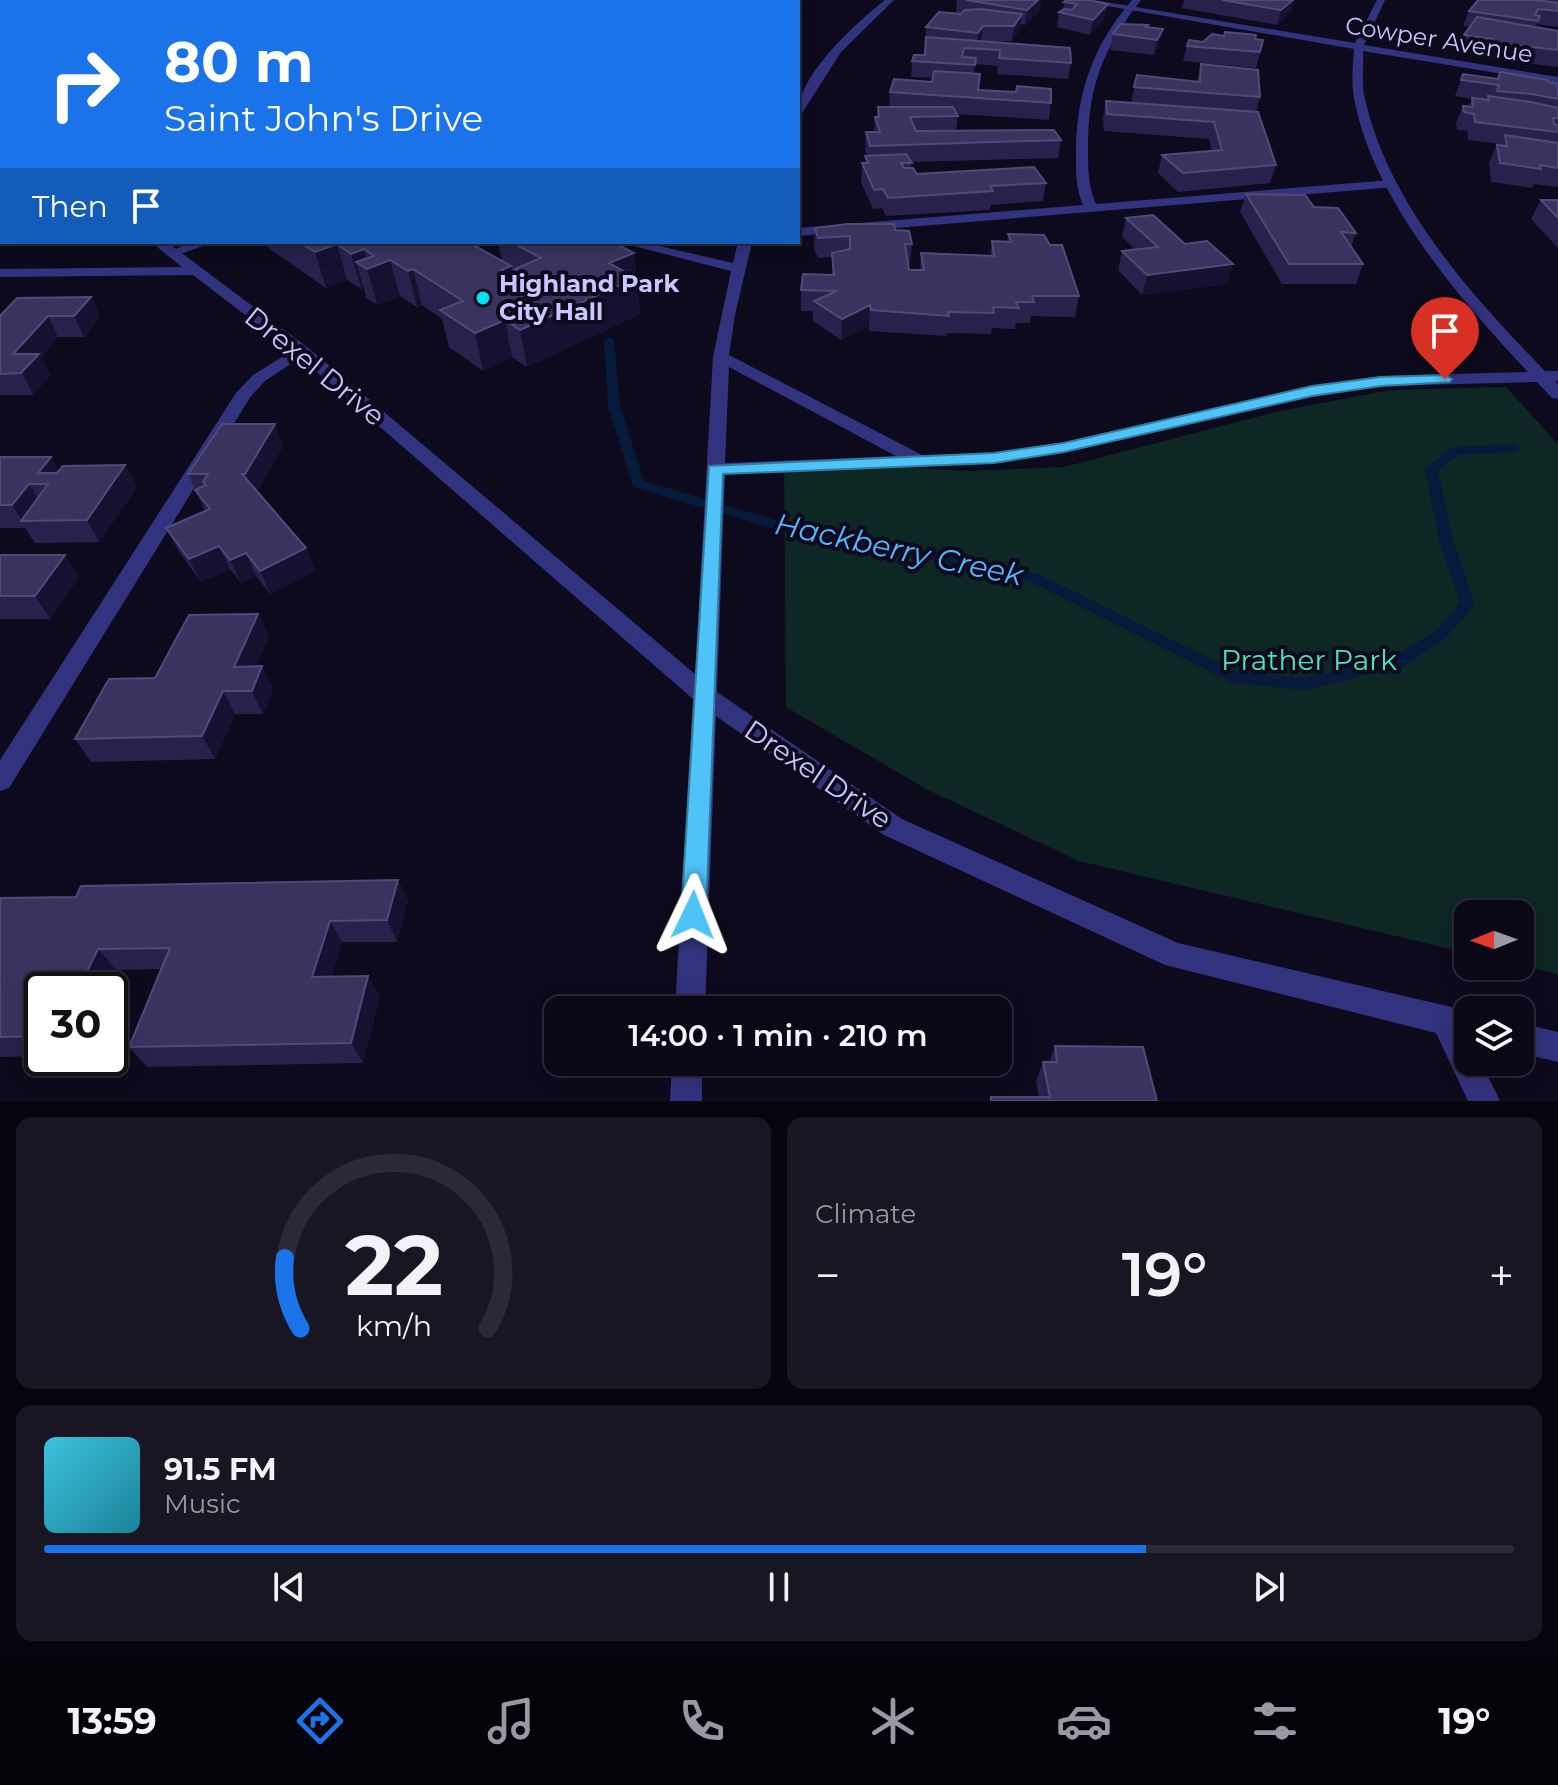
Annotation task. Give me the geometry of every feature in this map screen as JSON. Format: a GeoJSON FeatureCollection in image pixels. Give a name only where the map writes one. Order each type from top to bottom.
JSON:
{"type":"FeatureCollection","features":[{"type":"Feature","properties":{"kind":"street"},"geometry":{"type":"LineString","coordinates":[[800,107],[849,37],[890,0]]}},
{"type":"Feature","properties":{"kind":"street","name":"Cowper Avenue"},"geometry":{"type":"LineString","coordinates":[[1077,0],[1133,4],[1358,47],[1558,80]]}},
{"type":"Feature","properties":{"kind":"street"},"geometry":{"type":"LineString","coordinates":[[1381,0],[1367,17],[1355,66],[1357,98],[1371,142],[1391,184],[1420,232],[1456,279],[1549,376],[1558,394]]}},
{"type":"Feature","properties":{"kind":"street"},"geometry":{"type":"LineString","coordinates":[[1091,208],[1082,193],[1081,117],[1090,73],[1102,45],[1133,4]]}},
{"type":"Feature","properties":{"kind":"street"},"geometry":{"type":"LineString","coordinates":[[800,232],[1391,184]]}},
{"type":"Feature","properties":{"kind":"street"},"geometry":{"type":"LineString","coordinates":[[165,248],[193,244]]}},
{"type":"Feature","properties":{"kind":"street"},"geometry":{"type":"LineString","coordinates":[[633,244],[738,269]]}},
{"type":"Feature","properties":{"kind":"street"},"geometry":{"type":"LineString","coordinates":[[691,996],[721,357],[727,315],[744,244]]}},
{"type":"Feature","properties":{"kind":"street","name":"Drexel Drive"},"geometry":{"type":"LineString","coordinates":[[165,248],[301,350],[706,697],[893,827],[1175,956],[1454,1022]]}},
{"type":"Feature","properties":{"kind":"street"},"geometry":{"type":"LineString","coordinates":[[0,273],[193,271]]}},
{"type":"Feature","properties":{"kind":"street"},"geometry":{"type":"LineString","coordinates":[[0,781],[244,393],[259,378],[301,350]]}},
{"type":"Feature","properties":{"kind":"street"},"geometry":{"type":"LineString","coordinates":[[721,357],[920,462]]}},
{"type":"Feature","properties":{"kind":"street"},"geometry":{"type":"LineString","coordinates":[[715,474],[994,458],[1050,450],[1312,391],[1367,383],[1549,376]]}},
{"type":"Feature","properties":{"kind":"street"},"geometry":{"type":"LineString","coordinates":[[1534,1041],[1558,1047]]}},
{"type":"Feature","properties":{"kind":"street"},"geometry":{"type":"LineString","coordinates":[[686,1101],[687,1076]]}},
{"type":"Feature","properties":{"kind":"street"},"geometry":{"type":"LineString","coordinates":[[1475,1076],[1484,1101]]}},
{"type":"Feature","properties":{"kind":"green space","name":"Prather Park"},"geometry":{"type":"Polygon","coordinates":[[[1506,387],[1558,444],[1558,974],[1534,968],[1534,900],[1454,900],[1454,950],[1079,861],[928,790],[786,707],[784,460],[969,471],[1064,467],[1280,411],[1391,390],[1506,387]]]}},
{"type":"Feature","properties":{"kind":"building"},"geometry":{"type":"Polygon","coordinates":[[[966,0],[1038,0],[1027,10],[966,0]]]}},
{"type":"Feature","properties":{"kind":"building"},"geometry":{"type":"Polygon","coordinates":[[[1222,0],[1293,0],[1281,10],[1222,0]]]}},
{"type":"Feature","properties":{"kind":"building"},"geometry":{"type":"Polygon","coordinates":[[[1478,0],[1558,3],[1558,11],[1538,9],[1535,15],[1540,16],[1538,21],[1469,11],[1478,0]]]}},
{"type":"Feature","properties":{"kind":"building"},"geometry":{"type":"Polygon","coordinates":[[[1064,2],[1108,4],[1093,20],[1059,12],[1072,10],[1077,4],[1064,2]]]}},
{"type":"Feature","properties":{"kind":"building"},"geometry":{"type":"Polygon","coordinates":[[[965,10],[1022,14],[1014,26],[983,26],[978,33],[926,27],[939,12],[961,14],[965,10]]]}},
{"type":"Feature","properties":{"kind":"building"},"geometry":{"type":"Polygon","coordinates":[[[1477,17],[1558,31],[1558,50],[1490,42],[1492,39],[1464,35],[1477,17]]]}},
{"type":"Feature","properties":{"kind":"building"},"geometry":{"type":"Polygon","coordinates":[[[1120,24],[1163,29],[1157,40],[1113,34],[1120,24]]]}},
{"type":"Feature","properties":{"kind":"building"},"geometry":{"type":"Polygon","coordinates":[[[1225,32],[1256,35],[1255,39],[1263,40],[1260,52],[1187,46],[1189,40],[1203,42],[1212,34],[1224,36],[1225,32]]]}},
{"type":"Feature","properties":{"kind":"building"},"geometry":{"type":"Polygon","coordinates":[[[926,37],[1070,48],[1071,63],[999,58],[1000,50],[964,48],[962,57],[976,58],[975,65],[912,61],[914,55],[925,55],[926,37]]]}},
{"type":"Feature","properties":{"kind":"building"},"geometry":{"type":"Polygon","coordinates":[[[1201,64],[1258,70],[1260,97],[1134,87],[1137,75],[1200,82],[1201,64]]]}},
{"type":"Feature","properties":{"kind":"building"},"geometry":{"type":"Polygon","coordinates":[[[934,71],[980,74],[978,90],[1016,92],[1017,86],[1051,89],[1051,103],[890,92],[894,79],[932,82],[934,71]]]}},
{"type":"Feature","properties":{"kind":"building"},"geometry":{"type":"Polygon","coordinates":[[[1500,72],[1558,84],[1558,99],[1497,91],[1499,85],[1461,80],[1463,74],[1498,79],[1500,72]]]}},
{"type":"Feature","properties":{"kind":"building"},"geometry":{"type":"Polygon","coordinates":[[[1488,96],[1558,108],[1558,118],[1553,118],[1558,132],[1475,122],[1474,114],[1464,112],[1463,106],[1473,107],[1472,98],[1489,100],[1488,96]]]}},
{"type":"Feature","properties":{"kind":"building"},"geometry":{"type":"Polygon","coordinates":[[[1106,101],[1258,112],[1276,165],[1183,173],[1162,155],[1222,150],[1214,122],[1107,114],[1106,101]]]}},
{"type":"Feature","properties":{"kind":"building"},"geometry":{"type":"Polygon","coordinates":[[[878,107],[953,107],[958,116],[910,117],[916,131],[1054,130],[1061,140],[870,146],[866,132],[880,132],[875,117],[879,117],[878,107]]]}},
{"type":"Feature","properties":{"kind":"building"},"geometry":{"type":"Polygon","coordinates":[[[1505,135],[1558,143],[1558,168],[1540,165],[1541,169],[1500,163],[1497,145],[1507,146],[1505,135]]]}},
{"type":"Feature","properties":{"kind":"building"},"geometry":{"type":"Polygon","coordinates":[[[906,154],[912,163],[901,163],[904,168],[913,168],[917,174],[1034,167],[1046,183],[990,186],[993,191],[888,198],[883,189],[874,190],[862,163],[869,163],[865,156],[906,154]]]}},
{"type":"Feature","properties":{"kind":"building"},"geometry":{"type":"Polygon","coordinates":[[[1246,194],[1305,195],[1314,207],[1338,208],[1356,233],[1341,232],[1363,264],[1289,264],[1246,194]]]}},
{"type":"Feature","properties":{"kind":"building"},"geometry":{"type":"Polygon","coordinates":[[[1541,200],[1558,200],[1558,218],[1541,200]]]}},
{"type":"Feature","properties":{"kind":"building"},"geometry":{"type":"Polygon","coordinates":[[[1153,215],[1185,244],[1207,241],[1233,264],[1147,275],[1122,251],[1158,247],[1126,218],[1153,215]]]}},
{"type":"Feature","properties":{"kind":"building"},"geometry":{"type":"Polygon","coordinates":[[[894,224],[895,230],[909,231],[912,244],[905,244],[909,270],[924,270],[921,253],[994,256],[992,241],[1012,242],[1008,234],[1044,235],[1050,245],[1062,245],[1079,296],[1032,296],[1034,302],[1016,302],[1019,308],[993,307],[994,313],[948,312],[949,316],[871,310],[870,305],[842,319],[814,301],[837,291],[801,290],[803,274],[834,275],[832,253],[850,249],[850,236],[818,238],[815,228],[894,224]]]}},
{"type":"Feature","properties":{"kind":"building"},"geometry":{"type":"Polygon","coordinates":[[[302,244],[337,244],[315,252],[302,244]]]}},
{"type":"Feature","properties":{"kind":"building"},"geometry":{"type":"Polygon","coordinates":[[[337,244],[472,244],[511,266],[501,270],[514,278],[525,274],[515,269],[541,258],[515,244],[616,244],[634,253],[609,263],[636,278],[520,330],[505,320],[475,333],[440,310],[463,301],[413,269],[408,271],[390,260],[367,269],[356,262],[374,256],[364,249],[351,254],[337,244]]]}},
{"type":"Feature","properties":{"kind":"building"},"geometry":{"type":"Polygon","coordinates":[[[91,297],[74,316],[48,316],[13,354],[39,354],[21,373],[0,374],[0,316],[17,298],[91,297]]]}},
{"type":"Feature","properties":{"kind":"building"},"geometry":{"type":"Polygon","coordinates":[[[222,424],[275,424],[245,474],[242,474],[306,548],[260,571],[246,553],[230,560],[219,546],[189,559],[166,528],[210,509],[195,490],[206,485],[203,482],[208,474],[188,474],[222,424]]]}},
{"type":"Feature","properties":{"kind":"building"},"geometry":{"type":"Polygon","coordinates":[[[0,457],[51,457],[38,473],[57,473],[63,466],[125,465],[87,520],[21,521],[48,484],[29,484],[12,505],[0,505],[0,457]]]}},
{"type":"Feature","properties":{"kind":"building"},"geometry":{"type":"Polygon","coordinates":[[[0,555],[65,555],[35,596],[0,596],[0,555]]]}},
{"type":"Feature","properties":{"kind":"building"},"geometry":{"type":"Polygon","coordinates":[[[258,614],[234,667],[262,666],[252,691],[223,691],[202,736],[75,739],[109,679],[155,678],[189,615],[258,614]]]}},
{"type":"Feature","properties":{"kind":"building"},"geometry":{"type":"Polygon","coordinates":[[[398,880],[387,920],[330,921],[312,977],[368,976],[351,1043],[129,1047],[170,948],[98,949],[87,972],[24,972],[24,1036],[0,1037],[0,898],[76,897],[81,886],[398,880]]]}},
{"type":"Feature","properties":{"kind":"building"},"geometry":{"type":"Polygon","coordinates":[[[1055,1046],[1143,1047],[1157,1101],[991,1101],[991,1097],[1050,1097],[1043,1062],[1057,1062],[1055,1046]]]}},
{"type":"Feature","properties":{"kind":"waterway","name":"Hackberry Creek"},"geometry":{"type":"LineString","coordinates":[[609,340],[614,406],[638,484],[815,536],[895,547],[1033,577],[1233,677],[1305,684],[1398,662],[1440,635],[1468,604],[1446,540],[1431,470],[1454,451],[1514,448]]}},
{"type":"Feature","properties":{"kind":"place","name":"Highland Park City Hall"},"geometry":{"type":"Point","coordinates":[483,298]}},
{"type":"Feature","properties":{"kind":"route"},"geometry":{"type":"LineString","coordinates":[[693,915],[715,469],[994,458],[1064,447],[1312,391],[1381,381],[1445,379]]}}]}
